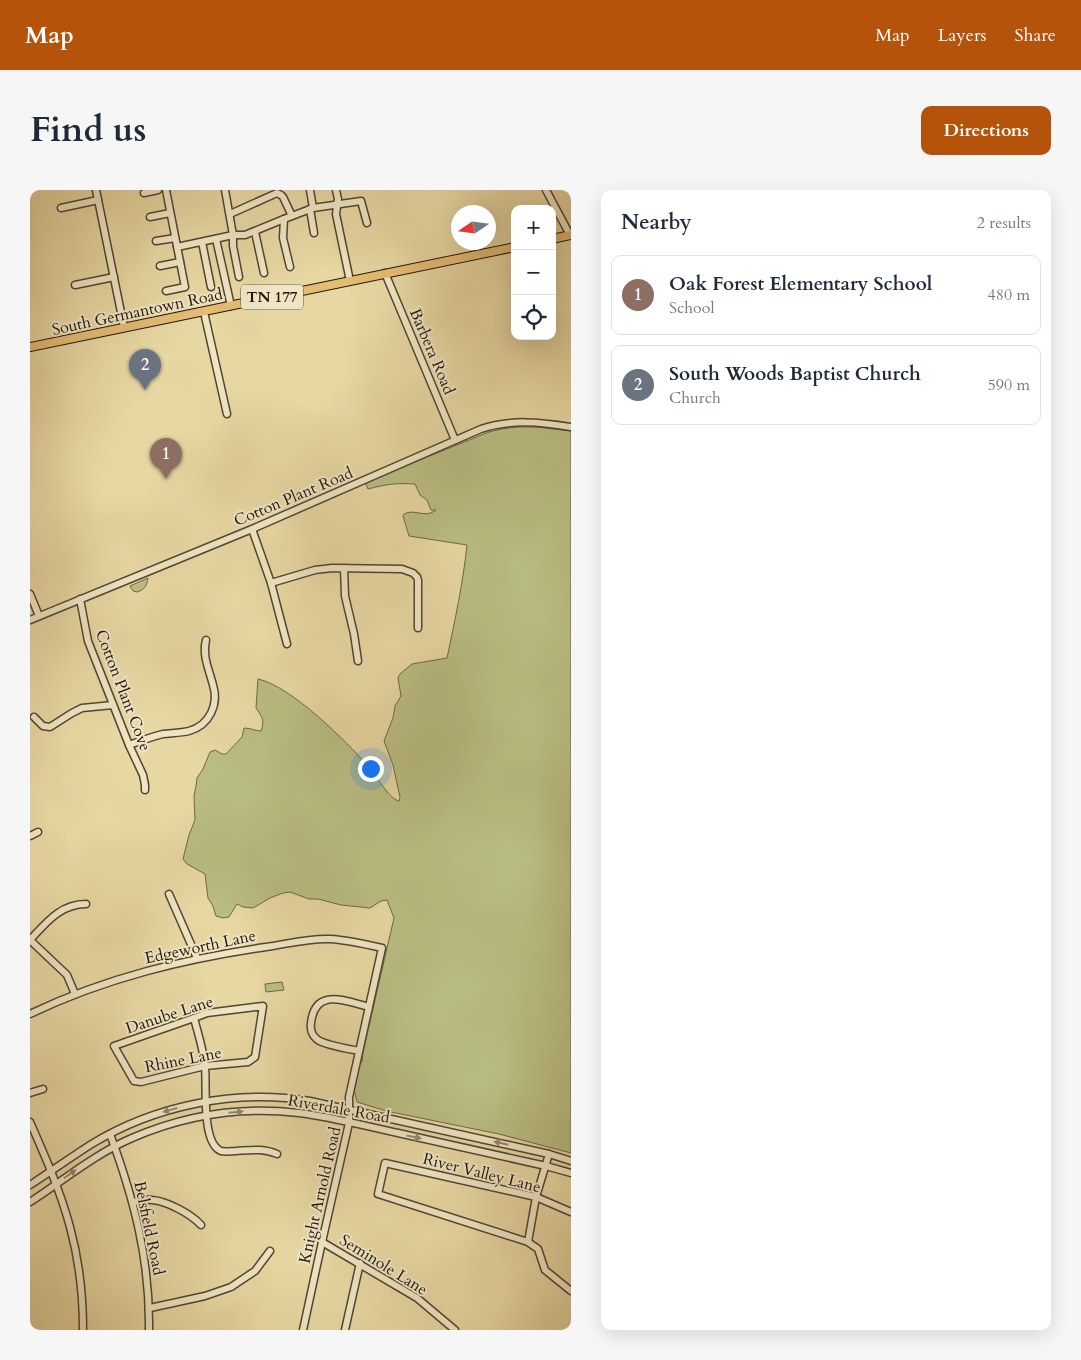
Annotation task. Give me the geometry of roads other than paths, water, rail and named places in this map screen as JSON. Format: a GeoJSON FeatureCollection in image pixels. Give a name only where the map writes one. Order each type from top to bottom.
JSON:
{"type":"FeatureCollection","features":[{"type":"Feature","properties":{"kind":"main road"},"geometry":{"type":"LineString","coordinates":[[556,238],[570,235]]}},
{"type":"Feature","properties":{"kind":"main road","name":"South Germantown Road"},"geometry":{"type":"LineString","coordinates":[[30,347],[204,312],[386,272],[511,248]]}},
{"type":"Feature","properties":{"kind":"street"},"geometry":{"type":"LineString","coordinates":[[96,190],[124,327]]}},
{"type":"Feature","properties":{"kind":"street"},"geometry":{"type":"LineString","coordinates":[[144,193],[158,190]]}},
{"type":"Feature","properties":{"kind":"street"},"geometry":{"type":"LineString","coordinates":[[166,190],[185,287],[166,291]]}},
{"type":"Feature","properties":{"kind":"street"},"geometry":{"type":"LineString","coordinates":[[225,190],[230,214],[233,246],[240,277]]}},
{"type":"Feature","properties":{"kind":"street"},"geometry":{"type":"LineString","coordinates":[[310,190],[314,233]]}},
{"type":"Feature","properties":{"kind":"street"},"geometry":{"type":"LineString","coordinates":[[336,190],[338,199],[336,214],[350,281]]}},
{"type":"Feature","properties":{"kind":"street"},"geometry":{"type":"LineString","coordinates":[[546,190],[570,235]]}},
{"type":"Feature","properties":{"kind":"street"},"geometry":{"type":"LineString","coordinates":[[230,214],[276,194],[281,195],[292,216]]}},
{"type":"Feature","properties":{"kind":"street"},"geometry":{"type":"LineString","coordinates":[[60,208],[98,200]]}},
{"type":"Feature","properties":{"kind":"street"},"geometry":{"type":"LineString","coordinates":[[177,247],[233,235],[243,236],[312,209],[361,201],[367,223]]}},
{"type":"Feature","properties":{"kind":"street"},"geometry":{"type":"LineString","coordinates":[[150,217],[170,213]]}},
{"type":"Feature","properties":{"kind":"street"},"geometry":{"type":"LineString","coordinates":[[284,219],[283,238],[290,268]]}},
{"type":"Feature","properties":{"kind":"street"},"geometry":{"type":"LineString","coordinates":[[256,232],[264,273]]}},
{"type":"Feature","properties":{"kind":"street"},"geometry":{"type":"LineString","coordinates":[[156,241],[175,238]]}},
{"type":"Feature","properties":{"kind":"street"},"geometry":{"type":"LineString","coordinates":[[216,239],[231,306]]}},
{"type":"Feature","properties":{"kind":"street"},"geometry":{"type":"LineString","coordinates":[[202,242],[211,287]]}},
{"type":"Feature","properties":{"kind":"street"},"geometry":{"type":"LineString","coordinates":[[160,266],[180,262]]}},
{"type":"Feature","properties":{"kind":"street","name":"Barbera Road"},"geometry":{"type":"LineString","coordinates":[[386,272],[455,440]]}},
{"type":"Feature","properties":{"kind":"street"},"geometry":{"type":"LineString","coordinates":[[76,285],[114,278]]}},
{"type":"Feature","properties":{"kind":"street"},"geometry":{"type":"LineString","coordinates":[[204,312],[227,414]]}},
{"type":"Feature","properties":{"kind":"street","name":"Cotton Plant Road"},"geometry":{"type":"LineString","coordinates":[[30,620],[252,529],[481,429],[503,423],[536,423],[571,427]]}},
{"type":"Feature","properties":{"kind":"street"},"geometry":{"type":"LineString","coordinates":[[252,529],[271,583],[287,644]]}},
{"type":"Feature","properties":{"kind":"street"},"geometry":{"type":"LineString","coordinates":[[271,583],[315,570],[344,568],[402,569],[413,573],[417,578],[418,628]]}},
{"type":"Feature","properties":{"kind":"street"},"geometry":{"type":"LineString","coordinates":[[344,568],[345,596],[358,661]]}},
{"type":"Feature","properties":{"kind":"street"},"geometry":{"type":"LineString","coordinates":[[30,594],[39,616]]}},
{"type":"Feature","properties":{"kind":"street","name":"Cotton Plant Cove"},"geometry":{"type":"LineString","coordinates":[[80,599],[88,641],[144,779],[145,790]]}},
{"type":"Feature","properties":{"kind":"street"},"geometry":{"type":"LineString","coordinates":[[129,745],[159,735],[197,728],[207,719],[215,705],[216,697],[204,655],[206,640]]}},
{"type":"Feature","properties":{"kind":"street"},"geometry":{"type":"LineString","coordinates":[[34,717],[43,726],[50,727],[82,708],[113,705]]}},
{"type":"Feature","properties":{"kind":"street"},"geometry":{"type":"LineString","coordinates":[[30,836],[38,832]]}},
{"type":"Feature","properties":{"kind":"street"},"geometry":{"type":"LineString","coordinates":[[170,894],[197,958]]}},
{"type":"Feature","properties":{"kind":"street"},"geometry":{"type":"LineString","coordinates":[[75,994],[67,975],[30,940],[53,915],[71,906],[86,904]]}},
{"type":"Feature","properties":{"kind":"street","name":"Edgeworth Lane"},"geometry":{"type":"LineString","coordinates":[[30,1014],[75,994],[150,969],[197,958],[319,939],[349,941],[382,948]]}},
{"type":"Feature","properties":{"kind":"street","name":"Knight Arnold Road"},"geometry":{"type":"LineString","coordinates":[[303,1330],[349,1122],[349,1097],[382,948]]}},
{"type":"Feature","properties":{"kind":"street"},"geometry":{"type":"LineString","coordinates":[[359,1051],[318,1040],[312,1034],[311,1029],[313,1013],[317,1005],[327,1000],[337,1000],[369,1007]]}},
{"type":"Feature","properties":{"kind":"street","name":"Danube Lane"},"geometry":{"type":"LineString","coordinates":[[114,1046],[207,1013],[263,1006]]}},
{"type":"Feature","properties":{"kind":"street","name":"Rhine Lane"},"geometry":{"type":"LineString","coordinates":[[114,1046],[134,1081],[141,1082],[205,1066],[248,1062],[255,1057],[263,1006]]}},
{"type":"Feature","properties":{"kind":"street"},"geometry":{"type":"LineString","coordinates":[[194,1018],[205,1066],[210,1138],[216,1148],[225,1152],[265,1150],[278,1154]]}},
{"type":"Feature","properties":{"kind":"street"},"geometry":{"type":"LineString","coordinates":[[30,1093],[43,1089]]}},
{"type":"Feature","properties":{"kind":"street","name":"Riverdale Road"},"geometry":{"type":"LineString","coordinates":[[30,1185],[110,1134],[158,1114],[206,1102],[237,1098],[284,1097],[310,1100],[549,1154],[571,1161]]}},
{"type":"Feature","properties":{"kind":"street","name":"Riverdale Road"},"geometry":{"type":"LineString","coordinates":[[30,1202],[92,1160],[146,1132],[207,1115],[236,1111],[269,1111],[313,1115],[571,1173]]}},
{"type":"Feature","properties":{"kind":"street"},"geometry":{"type":"LineString","coordinates":[[30,1122],[56,1185],[70,1228],[82,1293],[83,1330]]}},
{"type":"Feature","properties":{"kind":"street","name":"Belsfield Road"},"geometry":{"type":"LineString","coordinates":[[110,1134],[133,1202],[144,1255],[150,1308],[150,1330]]}},
{"type":"Feature","properties":{"kind":"street"},"geometry":{"type":"LineString","coordinates":[[549,1154],[536,1198],[528,1242],[538,1249],[544,1270],[571,1291]]}},
{"type":"Feature","properties":{"kind":"street","name":"River Valley Lane"},"geometry":{"type":"LineString","coordinates":[[528,1242],[378,1194],[385,1163],[536,1198],[571,1212]]}},
{"type":"Feature","properties":{"kind":"street"},"geometry":{"type":"LineString","coordinates":[[133,1202],[160,1201],[192,1216],[200,1225]]}},
{"type":"Feature","properties":{"kind":"street","name":"Seminole Lane"},"geometry":{"type":"LineString","coordinates":[[322,1242],[417,1298],[455,1330]]}},
{"type":"Feature","properties":{"kind":"street"},"geometry":{"type":"LineString","coordinates":[[150,1308],[205,1296],[231,1287],[256,1271],[270,1251]]}},
{"type":"Feature","properties":{"kind":"street"},"geometry":{"type":"LineString","coordinates":[[345,1330],[360,1263]]}},
{"type":"Feature","properties":{"kind":"place","name":"South Woods Baptist Church"},"geometry":{"type":"Point","coordinates":[145,390]}},
{"type":"Feature","properties":{"kind":"place","name":"Oak Forest Elementary School"},"geometry":{"type":"Point","coordinates":[166,479]}}]}
